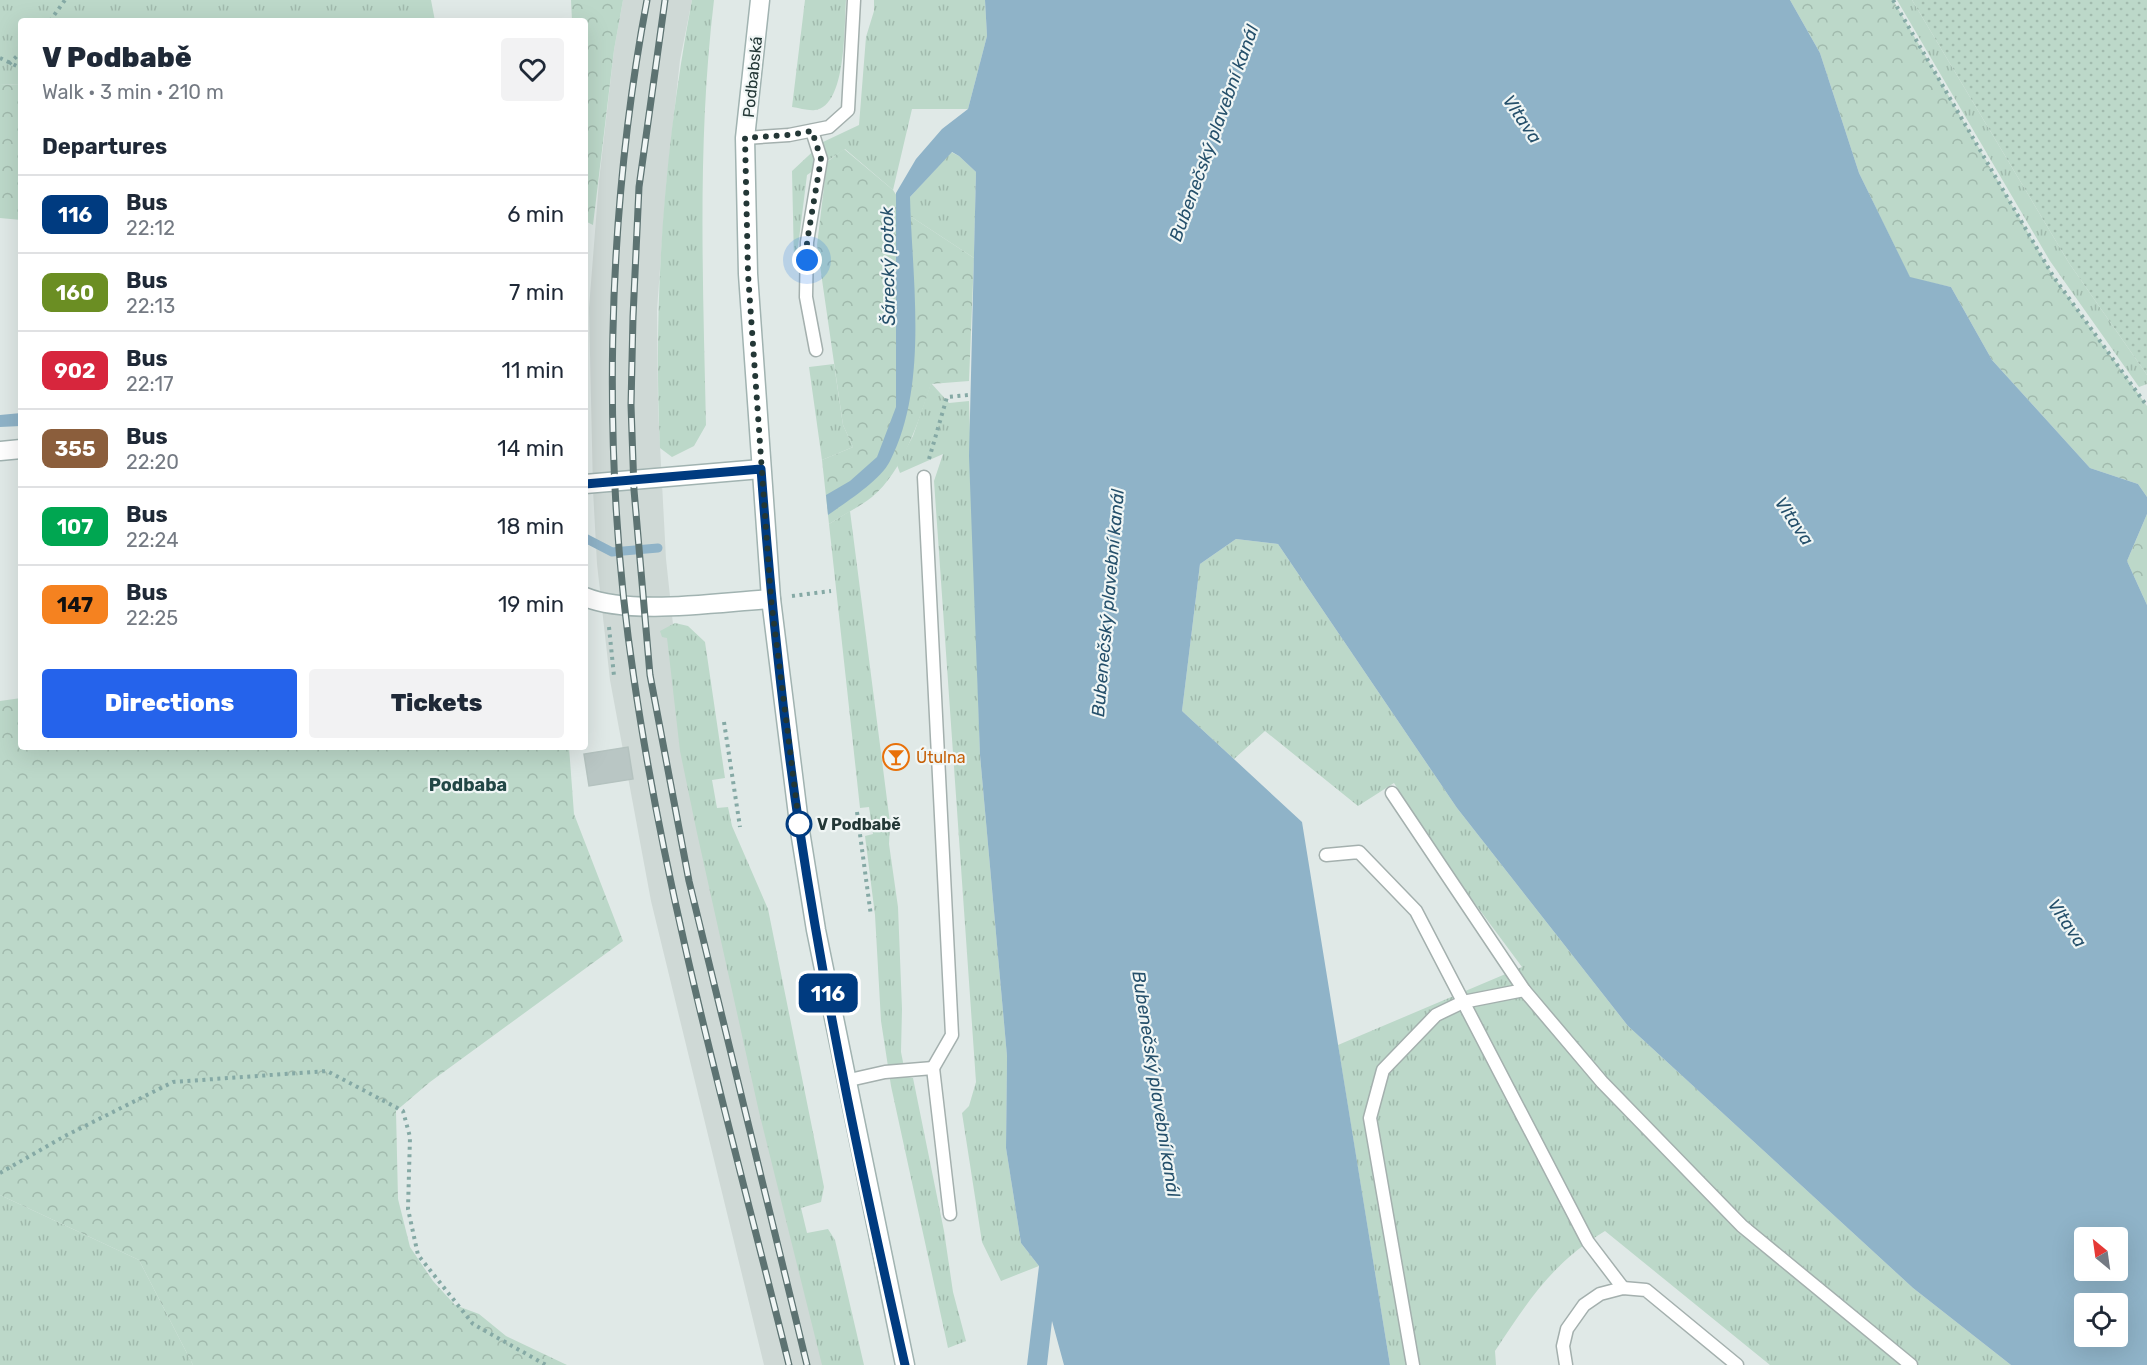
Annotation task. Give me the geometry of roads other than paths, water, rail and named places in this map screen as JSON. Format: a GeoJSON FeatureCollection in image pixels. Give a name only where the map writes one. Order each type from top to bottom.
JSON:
{"type":"FeatureCollection","features":[{"type":"Feature","properties":{"kind":"main road","name":"Podbabská"},"geometry":{"type":"LineString","coordinates":[[760,0],[745,138],[748,274],[771,599],[800,831],[845,1081],[906,1365]]}},
{"type":"Feature","properties":{"kind":"main road"},"geometry":{"type":"LineString","coordinates":[[0,451],[18,449]]}},
{"type":"Feature","properties":{"kind":"main road"},"geometry":{"type":"LineString","coordinates":[[588,482],[761,469]]}},
{"type":"Feature","properties":{"kind":"main road"},"geometry":{"type":"LineString","coordinates":[[588,598],[599,603],[641,606],[771,599]]}},
{"type":"Feature","properties":{"kind":"lane"},"geometry":{"type":"LineString","coordinates":[[745,138],[789,135],[829,127],[848,110],[854,0]]}},
{"type":"Feature","properties":{"kind":"lane"},"geometry":{"type":"LineString","coordinates":[[812,131],[821,159],[807,242],[806,297],[816,350]]}},
{"type":"Feature","properties":{"kind":"lane"},"geometry":{"type":"LineString","coordinates":[[924,477],[952,1035],[933,1068],[950,1214]]}},
{"type":"Feature","properties":{"kind":"lane"},"geometry":{"type":"LineString","coordinates":[[1392,793],[1524,990],[1602,1082],[1742,1226],[1911,1365]]}},
{"type":"Feature","properties":{"kind":"lane"},"geometry":{"type":"LineString","coordinates":[[1326,855],[1359,852],[1416,911],[1588,1242],[1623,1288]]}},
{"type":"Feature","properties":{"kind":"lane"},"geometry":{"type":"LineString","coordinates":[[1413,1365],[1370,1118],[1383,1070],[1436,1015],[1463,1002],[1524,990]]}},
{"type":"Feature","properties":{"kind":"lane"},"geometry":{"type":"LineString","coordinates":[[845,1081],[885,1072],[933,1068]]}},
{"type":"Feature","properties":{"kind":"lane"},"geometry":{"type":"LineString","coordinates":[[1566,1365],[1563,1346],[1567,1329],[1584,1305],[1600,1294],[1623,1288],[1646,1290],[1737,1365]]}},
{"type":"Feature","properties":{"kind":"water"},"geometry":{"type":"Polygon","coordinates":[[[985,0],[1790,0],[1820,53],[1859,173],[1910,277],[1951,287],[1992,360],[2090,468],[2138,484],[2147,497],[2147,514],[2127,561],[2147,605],[2147,1365],[2011,1365],[1913,1288],[1628,1026],[1457,808],[1278,544],[1236,539],[1200,564],[1182,711],[1302,822],[1390,1365],[1064,1365],[1052,1321],[1047,1365],[1027,1365],[1039,1266],[1021,1243],[1006,1148],[1007,1056],[980,755],[969,456],[976,172],[952,152],[910,197],[915,297],[914,366],[910,399],[902,431],[885,469],[862,491],[828,515],[826,495],[850,481],[877,457],[896,407],[896,193],[916,159],[942,129],[968,109],[987,36],[985,0]]]}},
{"type":"Feature","properties":{"kind":"water"},"geometry":{"type":"Polygon","coordinates":[[[18,413],[18,426],[0,427],[0,415],[18,413]]]}},
{"type":"Feature","properties":{"kind":"waterway","name":"Šárecký potok"},"geometry":{"type":"LineString","coordinates":[[588,540],[612,552],[658,548]]}},
{"type":"Feature","properties":{"kind":"railway"},"geometry":{"type":"LineString","coordinates":[[647,0],[633,83],[616,253],[613,425],[616,511],[623,596],[648,766],[683,938],[789,1365]]}},
{"type":"Feature","properties":{"kind":"railway"},"geometry":{"type":"LineString","coordinates":[[665,0],[639,187],[631,405],[634,490],[650,675],[689,881],[807,1365]]}},
{"type":"Feature","properties":{"kind":"place","name":"Útulna"},"geometry":{"type":"Point","coordinates":[896,757]}},
{"type":"Feature","properties":{"kind":"place","name":"V Podbabě"},"geometry":{"type":"Point","coordinates":[799,824]}},
{"type":"Feature","properties":{"kind":"district","name":"Podbaba"},"geometry":{"type":"Point","coordinates":[468,785]}},
{"type":"Feature","properties":{"kind":"water label","name":"Vltava"},"geometry":{"type":"Point","coordinates":[1522,119]}},
{"type":"Feature","properties":{"kind":"water label","name":"Bubenečský plavební kanál"},"geometry":{"type":"Point","coordinates":[1214,133]}},
{"type":"Feature","properties":{"kind":"water label","name":"Vltava"},"geometry":{"type":"Point","coordinates":[1794,521]}},
{"type":"Feature","properties":{"kind":"water label","name":"Bubenečský plavební kanál"},"geometry":{"type":"Point","coordinates":[1108,603]}},
{"type":"Feature","properties":{"kind":"water label","name":"Vltava"},"geometry":{"type":"Point","coordinates":[2067,923]}},
{"type":"Feature","properties":{"kind":"water label","name":"Bubenečský plavební kanál"},"geometry":{"type":"Point","coordinates":[1156,1084]}}]}
